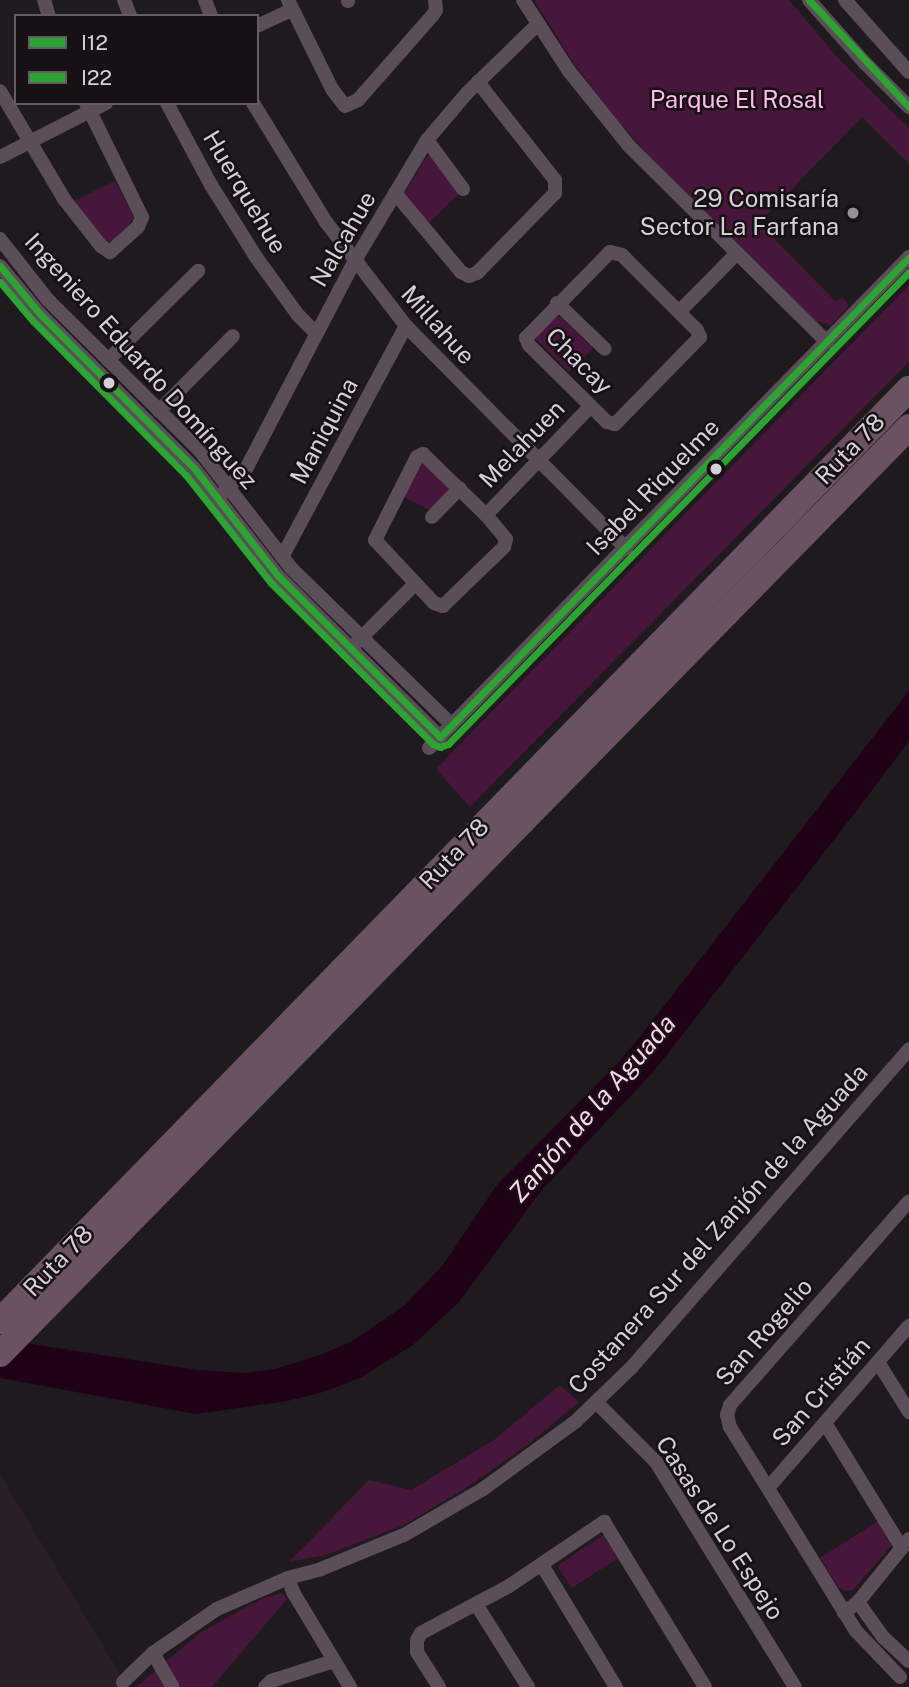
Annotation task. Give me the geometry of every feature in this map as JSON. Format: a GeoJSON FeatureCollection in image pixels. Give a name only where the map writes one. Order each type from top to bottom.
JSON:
{"type":"FeatureCollection","features":[{"type":"Feature","properties":{"kind":"highway","name":"Ruta 78"},"geometry":{"type":"LineString","coordinates":[[0,1354],[13,1319],[909,389]]}},
{"type":"Feature","properties":{"kind":"highway","name":"Ruta 78"},"geometry":{"type":"LineString","coordinates":[[13,1319],[909,427]]}},
{"type":"Feature","properties":{"kind":"street"},"geometry":{"type":"LineString","coordinates":[[523,0],[616,132],[827,342]]}},
{"type":"Feature","properties":{"kind":"street"},"geometry":{"type":"LineString","coordinates":[[809,0],[845,43],[909,107]]}},
{"type":"Feature","properties":{"kind":"street"},"geometry":{"type":"LineString","coordinates":[[845,0],[909,72]]}},
{"type":"Feature","properties":{"kind":"street"},"geometry":{"type":"LineString","coordinates":[[259,25],[290,5],[332,89],[341,104],[347,106],[358,100],[433,15],[435,3]]}},
{"type":"Feature","properties":{"kind":"street","name":"Nalcahue"},"geometry":{"type":"LineString","coordinates":[[218,497],[230,488],[247,467],[354,262],[427,140],[478,82],[538,24]]}},
{"type":"Feature","properties":{"kind":"street"},"geometry":{"type":"LineString","coordinates":[[395,193],[461,272],[469,276],[477,273],[555,194],[555,180],[478,82]]}},
{"type":"Feature","properties":{"kind":"street"},"geometry":{"type":"LineString","coordinates":[[0,91],[28,141],[70,206],[107,252],[115,249],[138,227],[142,217],[88,107],[28,141],[0,157]]}},
{"type":"Feature","properties":{"kind":"street","name":"Huerquehue"},"geometry":{"type":"LineString","coordinates":[[168,105],[189,147],[250,247],[298,315],[316,333]]}},
{"type":"Feature","properties":{"kind":"street","name":"Millahue"},"geometry":{"type":"LineString","coordinates":[[254,105],[311,201],[354,262],[406,326],[626,548]]}},
{"type":"Feature","properties":{"kind":"street"},"geometry":{"type":"LineString","coordinates":[[427,140],[463,189]]}},
{"type":"Feature","properties":{"kind":"street","name":"Ingeniero Eduardo Domínguez"},"geometry":{"type":"LineString","coordinates":[[0,239],[48,300],[200,451],[282,557],[357,643],[435,742]]}},
{"type":"Feature","properties":{"kind":"street","name":"Chacay"},"geometry":{"type":"LineString","coordinates":[[613,251],[622,255],[679,312],[699,332],[697,344],[618,423],[607,422],[526,341],[527,335],[557,303],[605,254],[613,251]]}},
{"type":"Feature","properties":{"kind":"street"},"geometry":{"type":"LineString","coordinates":[[679,312],[736,254]]}},
{"type":"Feature","properties":{"kind":"street","name":"Isabel Riquelme"},"geometry":{"type":"LineString","coordinates":[[435,742],[909,257]]}},
{"type":"Feature","properties":{"kind":"street","name":"Ingeniero Eduardo Domínguez"},"geometry":{"type":"LineString","coordinates":[[0,266],[40,314],[191,464],[269,565],[452,725]]}},
{"type":"Feature","properties":{"kind":"street"},"geometry":{"type":"LineString","coordinates":[[108,360],[198,271]]}},
{"type":"Feature","properties":{"kind":"street"},"geometry":{"type":"LineString","coordinates":[[557,303],[605,349]]}},
{"type":"Feature","properties":{"kind":"street","name":"Maniquina"},"geometry":{"type":"LineString","coordinates":[[282,557],[406,326]]}},
{"type":"Feature","properties":{"kind":"street"},"geometry":{"type":"LineString","coordinates":[[159,411],[233,336]]}},
{"type":"Feature","properties":{"kind":"street","name":"Melahuen"},"geometry":{"type":"LineString","coordinates":[[486,515],[591,406]]}},
{"type":"Feature","properties":{"kind":"street","name":"Melahuen"},"geometry":{"type":"LineString","coordinates":[[420,454],[426,454],[486,515],[505,534],[505,545],[448,604],[437,604],[376,545],[376,536],[420,454]]}},
{"type":"Feature","properties":{"kind":"street"},"geometry":{"type":"LineString","coordinates":[[432,516],[460,488]]}},
{"type":"Feature","properties":{"kind":"street"},"geometry":{"type":"LineString","coordinates":[[357,643],[415,584]]}},
{"type":"Feature","properties":{"kind":"street","name":"Costanera Sur del Zanjón de la Aguada"},"geometry":{"type":"LineString","coordinates":[[123,1682],[153,1653],[217,1609],[288,1578],[362,1553],[456,1506],[513,1469],[596,1402],[631,1368],[909,1049]]}},
{"type":"Feature","properties":{"kind":"street","name":"San Rogelio"},"geometry":{"type":"LineString","coordinates":[[900,1677],[863,1640],[845,1613],[728,1423],[728,1409],[909,1201]]}},
{"type":"Feature","properties":{"kind":"street","name":"San Cristián"},"geometry":{"type":"LineString","coordinates":[[768,1488],[909,1326]]}},
{"type":"Feature","properties":{"kind":"street"},"geometry":{"type":"LineString","coordinates":[[878,1362],[909,1412]]}},
{"type":"Feature","properties":{"kind":"street","name":"Casas de Lo Espejo"},"geometry":{"type":"LineString","coordinates":[[596,1402],[656,1462],[795,1687]]}},
{"type":"Feature","properties":{"kind":"street"},"geometry":{"type":"LineString","coordinates":[[825,1423],[906,1544],[858,1602],[845,1613]]}},
{"type":"Feature","properties":{"kind":"street"},"geometry":{"type":"LineString","coordinates":[[439,1687],[417,1652],[418,1637],[426,1629],[477,1604],[542,1565],[604,1522],[705,1687]]}},
{"type":"Feature","properties":{"kind":"street"},"geometry":{"type":"LineString","coordinates":[[542,1565],[616,1687]]}},
{"type":"Feature","properties":{"kind":"street"},"geometry":{"type":"LineString","coordinates":[[288,1578],[293,1592],[350,1687]]}},
{"type":"Feature","properties":{"kind":"street"},"geometry":{"type":"LineString","coordinates":[[858,1602],[883,1637],[909,1661]]}},
{"type":"Feature","properties":{"kind":"street"},"geometry":{"type":"LineString","coordinates":[[477,1604],[528,1687]]}},
{"type":"Feature","properties":{"kind":"street"},"geometry":{"type":"LineString","coordinates":[[153,1653],[173,1687]]}},
{"type":"Feature","properties":{"kind":"street"},"geometry":{"type":"LineString","coordinates":[[265,1687],[271,1681],[334,1661]]}},
{"type":"Feature","properties":{"kind":"shaded area"},"geometry":{"type":"Polygon","coordinates":[[[0,1474],[128,1687],[0,1687],[0,1474]]]}},
{"type":"Feature","properties":{"kind":"green space","name":"Parque El Rosal"},"geometry":{"type":"Polygon","coordinates":[[[534,0],[789,0],[839,59],[909,128],[909,164],[862,117],[759,223],[836,302],[842,297],[849,305],[831,325],[814,320],[649,156],[613,115],[573,62],[534,0]]]}},
{"type":"Feature","properties":{"kind":"green space"},"geometry":{"type":"Polygon","coordinates":[[[428,155],[434,157],[460,193],[427,225],[404,194],[428,155]]]}},
{"type":"Feature","properties":{"kind":"green space"},"geometry":{"type":"Polygon","coordinates":[[[115,181],[134,217],[125,231],[108,244],[72,202],[115,181]]]}},
{"type":"Feature","properties":{"kind":"green space"},"geometry":{"type":"Polygon","coordinates":[[[909,285],[909,362],[470,807],[436,769],[909,285]]]}},
{"type":"Feature","properties":{"kind":"green space"},"geometry":{"type":"Polygon","coordinates":[[[556,313],[593,348],[569,372],[535,338],[556,313]]]}},
{"type":"Feature","properties":{"kind":"green space"},"geometry":{"type":"Polygon","coordinates":[[[422,461],[453,488],[431,511],[403,496],[422,461]]]}},
{"type":"Feature","properties":{"kind":"green space"},"geometry":{"type":"Polygon","coordinates":[[[560,1385],[579,1402],[530,1443],[466,1488],[404,1525],[326,1555],[289,1562],[369,1480],[411,1490],[494,1440],[560,1385]]]}},
{"type":"Feature","properties":{"kind":"green space"},"geometry":{"type":"Polygon","coordinates":[[[878,1521],[892,1545],[853,1590],[844,1591],[839,1588],[820,1558],[878,1521]]]}},
{"type":"Feature","properties":{"kind":"green space"},"geometry":{"type":"Polygon","coordinates":[[[603,1535],[618,1558],[572,1588],[557,1566],[603,1535]]]}},
{"type":"Feature","properties":{"kind":"green space"},"geometry":{"type":"Polygon","coordinates":[[[282,1593],[287,1599],[212,1687],[136,1687],[201,1632],[263,1598],[282,1593]]]}},
{"type":"Feature","properties":{"kind":"water","name":"Zanjón de la Aguada"},"geometry":{"type":"Polygon","coordinates":[[[909,691],[909,741],[851,818],[655,1070],[541,1191],[459,1302],[413,1345],[360,1378],[323,1392],[287,1401],[196,1414],[0,1378],[0,1339],[198,1370],[245,1373],[275,1369],[323,1354],[352,1341],[405,1305],[443,1265],[496,1186],[617,1064],[639,1038],[909,691]]]}},
{"type":"Feature","properties":{"kind":"transit line","name":"I12"},"geometry":{"type":"LineString","coordinates":[[809,0],[909,107]]}},
{"type":"Feature","properties":{"kind":"transit line","name":"I12"},"geometry":{"type":"LineString","coordinates":[[0,266],[40,314],[194,468],[278,576],[440,737],[909,257]]}},
{"type":"Feature","properties":{"kind":"transit line","name":"I22"},"geometry":{"type":"LineString","coordinates":[[0,282],[33,321],[186,475],[271,583],[433,744],[440,747],[448,744],[909,272]]}},
{"type":"Feature","properties":{"kind":"place","name":"29 Comisaría Sector La Farfana"},"geometry":{"type":"Point","coordinates":[853,213]}}]}
